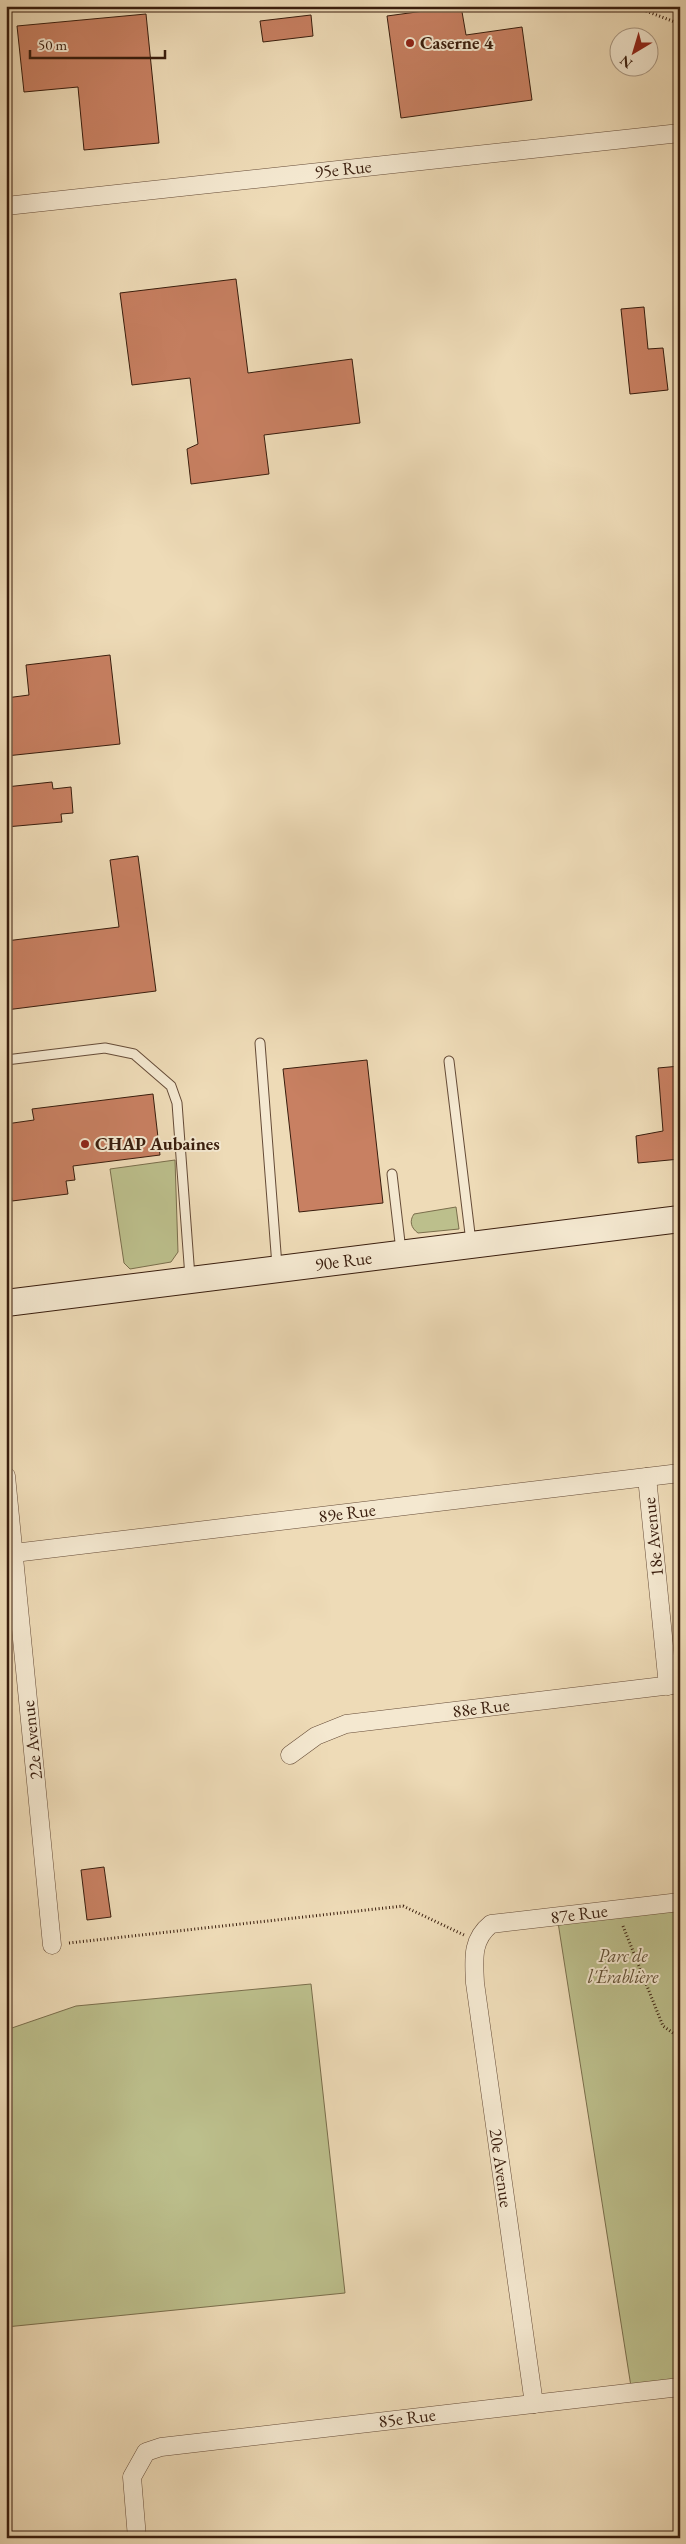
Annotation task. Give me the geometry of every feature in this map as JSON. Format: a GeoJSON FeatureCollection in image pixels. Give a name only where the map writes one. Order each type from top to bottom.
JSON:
{"type":"FeatureCollection","features":[{"type":"Feature","properties":{"kind":"street","name":"95e Rue"},"geometry":{"type":"LineString","coordinates":[[6,206],[680,132]]}},
{"type":"Feature","properties":{"kind":"street","name":"90e Rue"},"geometry":{"type":"LineString","coordinates":[[6,1303],[680,1219]]}},
{"type":"Feature","properties":{"kind":"street","name":"89e Rue"},"geometry":{"type":"LineString","coordinates":[[14,1553],[680,1473]]}},
{"type":"Feature","properties":{"kind":"street","name":"22e Avenue"},"geometry":{"type":"LineString","coordinates":[[6,1476],[52,1945]]}},
{"type":"Feature","properties":{"kind":"street","name":"18e Avenue"},"geometry":{"type":"LineString","coordinates":[[647,1477],[674,1685]]}},
{"type":"Feature","properties":{"kind":"street","name":"88e Rue"},"geometry":{"type":"LineString","coordinates":[[290,1755],[316,1736],[346,1724],[674,1685]]}},
{"type":"Feature","properties":{"kind":"street","name":"87e Rue"},"geometry":{"type":"LineString","coordinates":[[479,1937],[491,1924],[680,1902]]}},
{"type":"Feature","properties":{"kind":"street","name":"20e Avenue"},"geometry":{"type":"LineString","coordinates":[[479,1937],[474,1954],[475,1983],[534,2404]]}},
{"type":"Feature","properties":{"kind":"street","name":"85e Rue"},"geometry":{"type":"LineString","coordinates":[[137,2538],[132,2477],[146,2452],[161,2447],[680,2387]]}},
{"type":"Feature","properties":{"kind":"lane"},"geometry":{"type":"LineString","coordinates":[[260,1043],[277,1269]]}},
{"type":"Feature","properties":{"kind":"lane"},"geometry":{"type":"LineString","coordinates":[[6,1060],[105,1048],[134,1054],[171,1086],[177,1102],[190,1280]]}},
{"type":"Feature","properties":{"kind":"lane"},"geometry":{"type":"LineString","coordinates":[[449,1061],[472,1245]]}},
{"type":"Feature","properties":{"kind":"lane"},"geometry":{"type":"LineString","coordinates":[[392,1174],[401,1254]]}},
{"type":"Feature","properties":{"kind":"path"},"geometry":{"type":"LineString","coordinates":[[632,6],[680,24]]}},
{"type":"Feature","properties":{"kind":"path"},"geometry":{"type":"LineString","coordinates":[[52,1945],[404,1906],[479,1937]]}},
{"type":"Feature","properties":{"kind":"path"},"geometry":{"type":"LineString","coordinates":[[617,1909],[663,2026],[680,2038]]}},
{"type":"Feature","properties":{"kind":"green space"},"geometry":{"type":"Polygon","coordinates":[[[175,1160],[178,1252],[171,1262],[130,1269],[124,1263],[110,1169],[175,1160]]]}},
{"type":"Feature","properties":{"kind":"green space"},"geometry":{"type":"Polygon","coordinates":[[[456,1207],[459,1229],[418,1233],[412,1227],[411,1222],[414,1214],[456,1207]]]}},
{"type":"Feature","properties":{"kind":"green space","name":"Parc de l'Érablière"},"geometry":{"type":"Polygon","coordinates":[[[680,1902],[680,2387],[632,2393],[557,1916],[680,1902]]]}},
{"type":"Feature","properties":{"kind":"green space"},"geometry":{"type":"Polygon","coordinates":[[[311,1984],[345,2293],[6,2327],[6,2030],[76,2006],[311,1984]]]}},
{"type":"Feature","properties":{"kind":"building"},"geometry":{"type":"Polygon","coordinates":[[[461,6],[466,35],[522,27],[532,100],[401,118],[387,16],[461,6]]]}},
{"type":"Feature","properties":{"kind":"building"},"geometry":{"type":"Polygon","coordinates":[[[146,14],[159,143],[84,150],[78,87],[24,92],[17,26],[146,14]]]}},
{"type":"Feature","properties":{"kind":"building"},"geometry":{"type":"Polygon","coordinates":[[[311,15],[313,36],[263,42],[260,21],[311,15]]]}},
{"type":"Feature","properties":{"kind":"building"},"geometry":{"type":"Polygon","coordinates":[[[236,279],[248,373],[352,359],[360,423],[264,435],[269,474],[191,484],[187,449],[198,444],[190,378],[132,385],[120,293],[236,279]]]}},
{"type":"Feature","properties":{"kind":"building"},"geometry":{"type":"Polygon","coordinates":[[[644,307],[648,349],[663,348],[668,390],[630,394],[621,309],[644,307]]]}},
{"type":"Feature","properties":{"kind":"building"},"geometry":{"type":"Polygon","coordinates":[[[110,655],[120,744],[6,756],[6,698],[29,695],[26,665],[110,655]]]}},
{"type":"Feature","properties":{"kind":"building"},"geometry":{"type":"Polygon","coordinates":[[[52,782],[53,789],[71,787],[73,813],[61,814],[62,822],[6,827],[6,787],[52,782]]]}},
{"type":"Feature","properties":{"kind":"building"},"geometry":{"type":"Polygon","coordinates":[[[138,856],[156,991],[6,1010],[6,941],[119,927],[110,860],[138,856]]]}},
{"type":"Feature","properties":{"kind":"building"},"geometry":{"type":"Polygon","coordinates":[[[367,1060],[383,1203],[299,1212],[283,1069],[367,1060]]]}},
{"type":"Feature","properties":{"kind":"building"},"geometry":{"type":"Polygon","coordinates":[[[680,1066],[680,1159],[638,1163],[636,1136],[663,1131],[658,1068],[680,1066]]]}},
{"type":"Feature","properties":{"kind":"building"},"geometry":{"type":"Polygon","coordinates":[[[153,1094],[160,1155],[73,1166],[75,1180],[66,1181],[68,1194],[12,1201],[6,1152],[6,1124],[34,1120],[32,1109],[153,1094]]]}},
{"type":"Feature","properties":{"kind":"building"},"geometry":{"type":"Polygon","coordinates":[[[104,1867],[111,1917],[87,1920],[81,1870],[104,1867]]]}},
{"type":"Feature","properties":{"kind":"place","name":"Caserne 4"},"geometry":{"type":"Point","coordinates":[410,43]}},
{"type":"Feature","properties":{"kind":"place","name":"CHAP Aubaines"},"geometry":{"type":"Point","coordinates":[85,1144]}}]}
